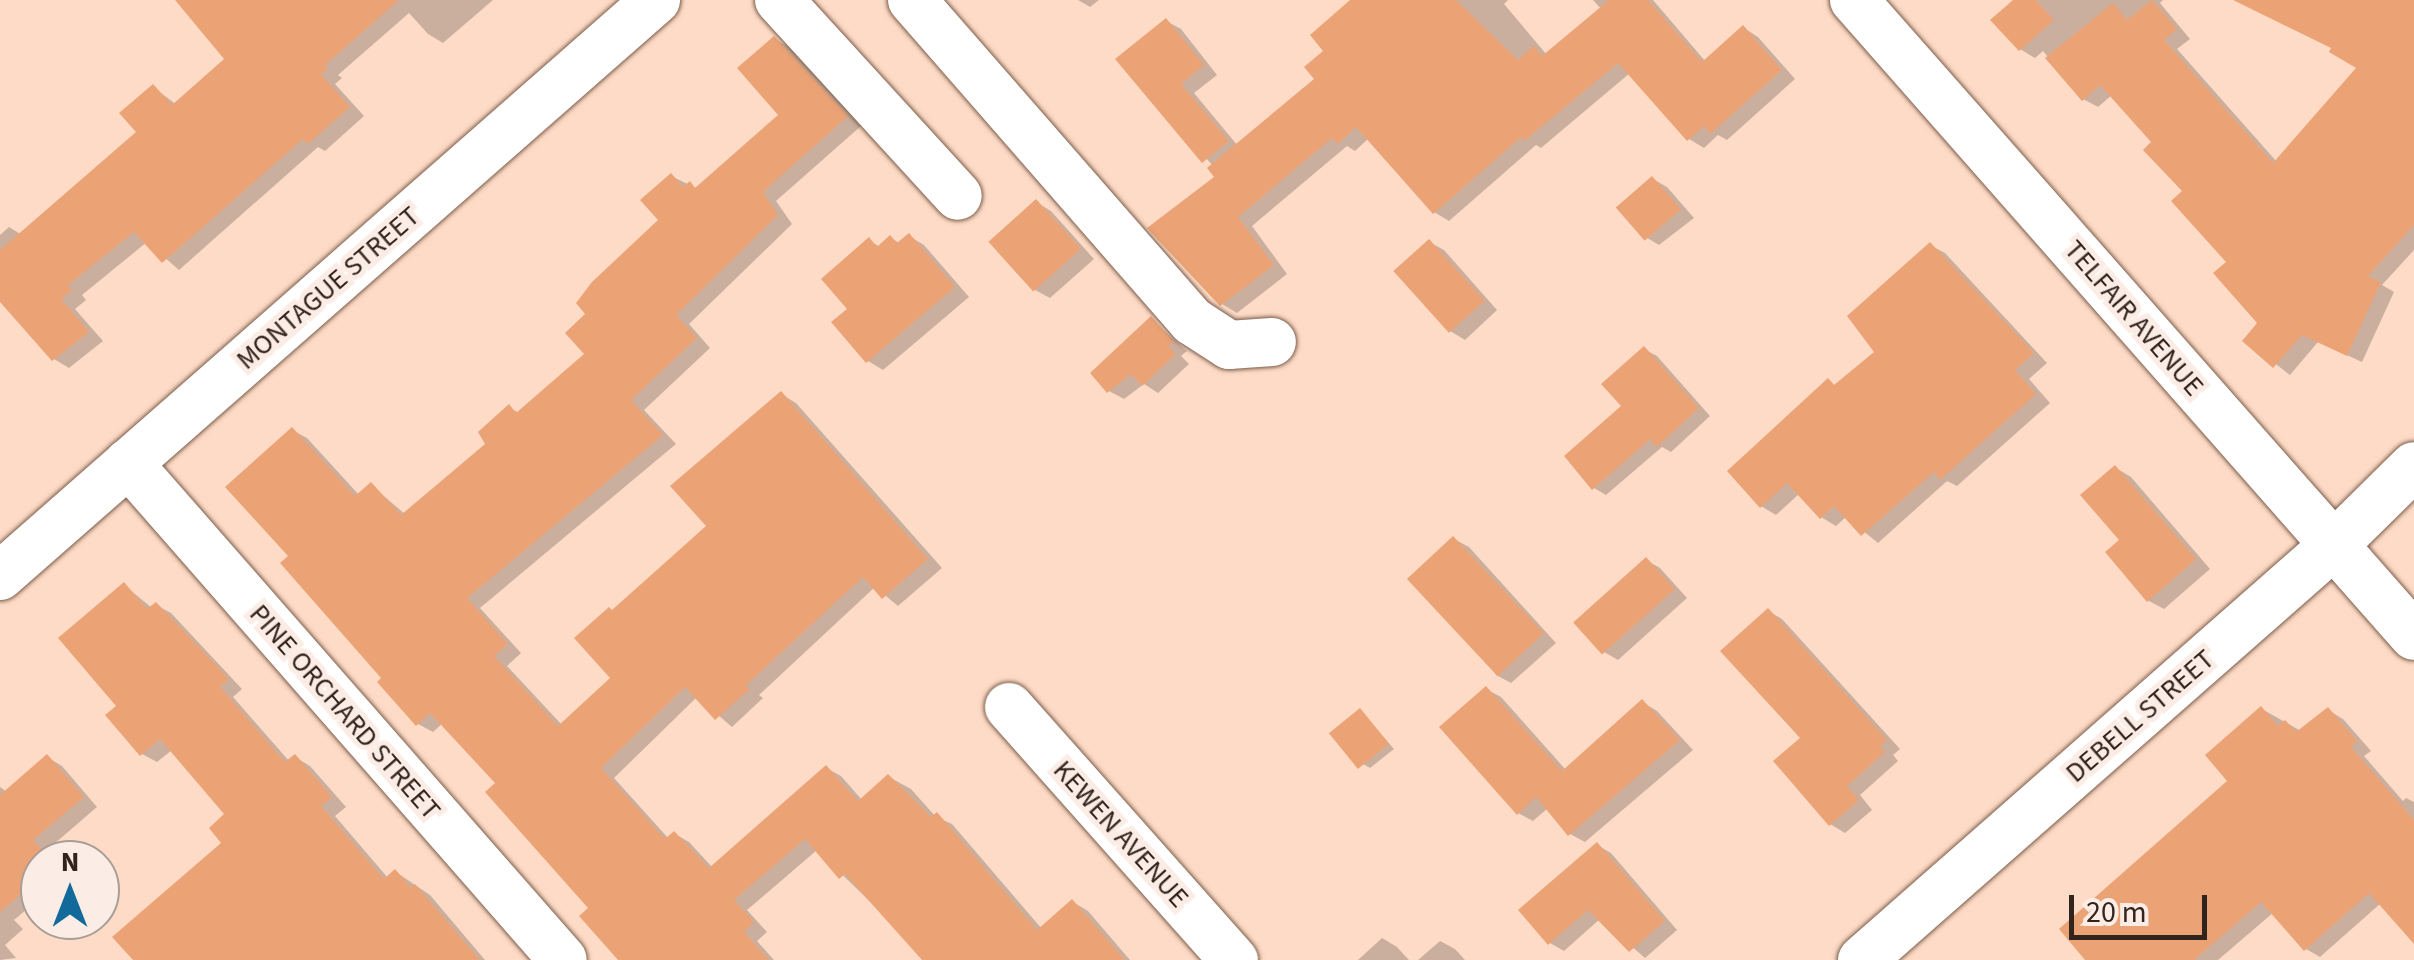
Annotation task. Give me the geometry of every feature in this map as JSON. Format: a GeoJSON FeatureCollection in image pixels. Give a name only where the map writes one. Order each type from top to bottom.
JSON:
{"type":"FeatureCollection","features":[{"type":"Feature","properties":{"kind":"street","name":"MONTAGUE STREET"},"geometry":{"type":"LineString","coordinates":[[0,576],[656,0]]}},
{"type":"Feature","properties":{"kind":"street"},"geometry":{"type":"LineString","coordinates":[[779,0],[958,196]]}},
{"type":"Feature","properties":{"kind":"street"},"geometry":{"type":"LineString","coordinates":[[912,0],[1192,322],[1228,344],[1272,342]]}},
{"type":"Feature","properties":{"kind":"street","name":"TELFAIR AVENUE"},"geometry":{"type":"LineString","coordinates":[[1854,0],[2414,636]]}},
{"type":"Feature","properties":{"kind":"street","name":"PINE ORCHARD STREET"},"geometry":{"type":"LineString","coordinates":[[128,464],[563,960]]}},
{"type":"Feature","properties":{"kind":"street","name":"DEBELL STREET"},"geometry":{"type":"LineString","coordinates":[[1862,960],[2334,546],[2414,466]]}},
{"type":"Feature","properties":{"kind":"street","name":"KEWEN AVENUE"},"geometry":{"type":"LineString","coordinates":[[1009,707],[1234,960]]}},
{"type":"Feature","properties":{"kind":"building"},"geometry":{"type":"Polygon","coordinates":[[[175,0],[399,0],[325,65],[328,68],[321,74],[350,107],[308,144],[303,139],[162,263],[134,232],[68,285],[72,290],[61,299],[89,332],[52,361],[0,302],[0,250],[136,132],[119,113],[153,84],[172,105],[224,59],[175,0]]]}},
{"type":"Feature","properties":{"kind":"building"},"geometry":{"type":"Polygon","coordinates":[[[1350,0],[1456,0],[1518,60],[1534,46],[1542,56],[1609,0],[1648,0],[1702,62],[1743,25],[1782,70],[1710,134],[1704,126],[1687,141],[1618,63],[1524,141],[1521,137],[1433,214],[1356,127],[1338,144],[1332,138],[1238,217],[1274,265],[1220,306],[1147,228],[1214,177],[1207,168],[1314,79],[1304,67],[1323,51],[1310,35],[1350,0]]]}},
{"type":"Feature","properties":{"kind":"building"},"geometry":{"type":"Polygon","coordinates":[[[2013,0],[2036,0],[2054,20],[2019,51],[1990,20],[2013,0]]]}},
{"type":"Feature","properties":{"kind":"building"},"geometry":{"type":"Polygon","coordinates":[[[2152,0],[2177,29],[2164,40],[2273,163],[2356,68],[2329,52],[2331,48],[2233,0],[2414,0],[2414,225],[2368,276],[2381,282],[2347,356],[2302,335],[2273,368],[2242,341],[2257,323],[2213,273],[2226,262],[2171,201],[2182,191],[2143,150],[2151,142],[2100,85],[2082,101],[2045,58],[2113,3],[2127,20],[2152,0]]]}},
{"type":"Feature","properties":{"kind":"building"},"geometry":{"type":"Polygon","coordinates":[[[1166,18],[1204,65],[1181,84],[1229,141],[1202,163],[1115,59],[1166,18]]]}},
{"type":"Feature","properties":{"kind":"building"},"geometry":{"type":"Polygon","coordinates":[[[774,36],[848,116],[763,192],[778,215],[676,315],[697,338],[631,400],[663,435],[467,598],[508,644],[494,656],[558,726],[610,678],[574,638],[609,607],[612,610],[706,526],[670,486],[781,391],[928,559],[882,599],[863,577],[746,685],[750,689],[715,720],[685,687],[601,768],[665,839],[674,831],[709,868],[826,765],[858,801],[888,774],[931,817],[937,812],[1037,930],[1072,899],[1125,960],[922,960],[845,874],[839,879],[805,839],[734,900],[754,922],[744,932],[769,960],[618,960],[579,916],[588,908],[485,792],[495,783],[430,713],[416,726],[377,682],[381,678],[280,563],[288,556],[225,487],[292,427],[355,496],[371,482],[401,515],[485,444],[478,432],[509,404],[516,413],[584,354],[565,333],[585,314],[576,303],[592,282],[658,220],[640,200],[671,173],[683,187],[690,181],[695,188],[778,115],[737,68],[774,36]]]}},
{"type":"Feature","properties":{"kind":"building"},"geometry":{"type":"Polygon","coordinates":[[[1652,176],[1681,209],[1645,241],[1616,207],[1652,176]]]}},
{"type":"Feature","properties":{"kind":"building"},"geometry":{"type":"Polygon","coordinates":[[[1036,199],[1081,249],[1033,292],[988,242],[1036,199]]]}},
{"type":"Feature","properties":{"kind":"building"},"geometry":{"type":"Polygon","coordinates":[[[909,233],[955,287],[866,363],[831,322],[847,309],[821,279],[869,237],[877,247],[890,235],[897,243],[909,233]]]}},
{"type":"Feature","properties":{"kind":"building"},"geometry":{"type":"Polygon","coordinates":[[[1429,239],[1485,301],[1449,333],[1393,271],[1429,239]]]}},
{"type":"Feature","properties":{"kind":"building"},"geometry":{"type":"Polygon","coordinates":[[[1930,242],[2034,353],[2015,370],[2036,394],[1940,480],[1934,472],[1861,536],[1834,506],[1820,519],[1787,483],[1760,508],[1727,471],[1828,378],[1834,385],[1874,352],[1847,316],[1930,242]]]}},
{"type":"Feature","properties":{"kind":"building"},"geometry":{"type":"Polygon","coordinates":[[[1151,316],[1174,342],[1168,346],[1176,354],[1142,386],[1131,374],[1107,393],[1090,373],[1151,316]]]}},
{"type":"Feature","properties":{"kind":"building"},"geometry":{"type":"Polygon","coordinates":[[[1644,346],[1699,408],[1657,447],[1650,439],[1592,490],[1564,456],[1621,406],[1601,384],[1644,346]]]}},
{"type":"Feature","properties":{"kind":"building"},"geometry":{"type":"Polygon","coordinates":[[[2115,465],[2196,559],[2147,602],[2105,552],[2119,540],[2080,495],[2115,465]]]}},
{"type":"Feature","properties":{"kind":"building"},"geometry":{"type":"Polygon","coordinates":[[[1453,536],[1544,633],[1498,676],[1407,579],[1453,536]]]}},
{"type":"Feature","properties":{"kind":"building"},"geometry":{"type":"Polygon","coordinates":[[[1646,557],[1675,589],[1602,655],[1573,623],[1646,557]]]}},
{"type":"Feature","properties":{"kind":"building"},"geometry":{"type":"Polygon","coordinates":[[[124,582],[147,609],[156,602],[229,679],[220,687],[285,762],[295,754],[332,797],[321,806],[384,879],[395,869],[411,888],[415,884],[480,960],[133,960],[115,940],[120,940],[120,930],[221,843],[209,828],[224,814],[160,739],[140,756],[105,715],[116,706],[58,638],[124,582]]]}},
{"type":"Feature","properties":{"kind":"building"},"geometry":{"type":"Polygon","coordinates":[[[1768,608],[1887,740],[1880,746],[1885,752],[1847,786],[1859,800],[1829,826],[1773,761],[1800,738],[1720,651],[1768,608]]]}},
{"type":"Feature","properties":{"kind":"building"},"geometry":{"type":"Polygon","coordinates":[[[1486,686],[1562,771],[1642,699],[1680,740],[1568,836],[1536,797],[1517,815],[1439,727],[1486,686]]]}},
{"type":"Feature","properties":{"kind":"building"},"geometry":{"type":"Polygon","coordinates":[[[2261,706],[2278,726],[2285,720],[2296,732],[2328,707],[2357,741],[2351,747],[2414,820],[2414,944],[2369,893],[2304,951],[2261,902],[2194,960],[2085,960],[2059,929],[2227,781],[2205,755],[2261,706]]]}},
{"type":"Feature","properties":{"kind":"building"},"geometry":{"type":"Polygon","coordinates":[[[1360,708],[1389,744],[1358,769],[1329,733],[1360,708]]]}},
{"type":"Feature","properties":{"kind":"building"},"geometry":{"type":"Polygon","coordinates":[[[47,754],[84,797],[33,840],[20,840],[20,895],[0,912],[0,795],[47,754]]]}},
{"type":"Feature","properties":{"kind":"building"},"geometry":{"type":"Polygon","coordinates":[[[1597,842],[1665,921],[1629,952],[1588,910],[1548,945],[1518,910],[1597,842]]]}}]}
